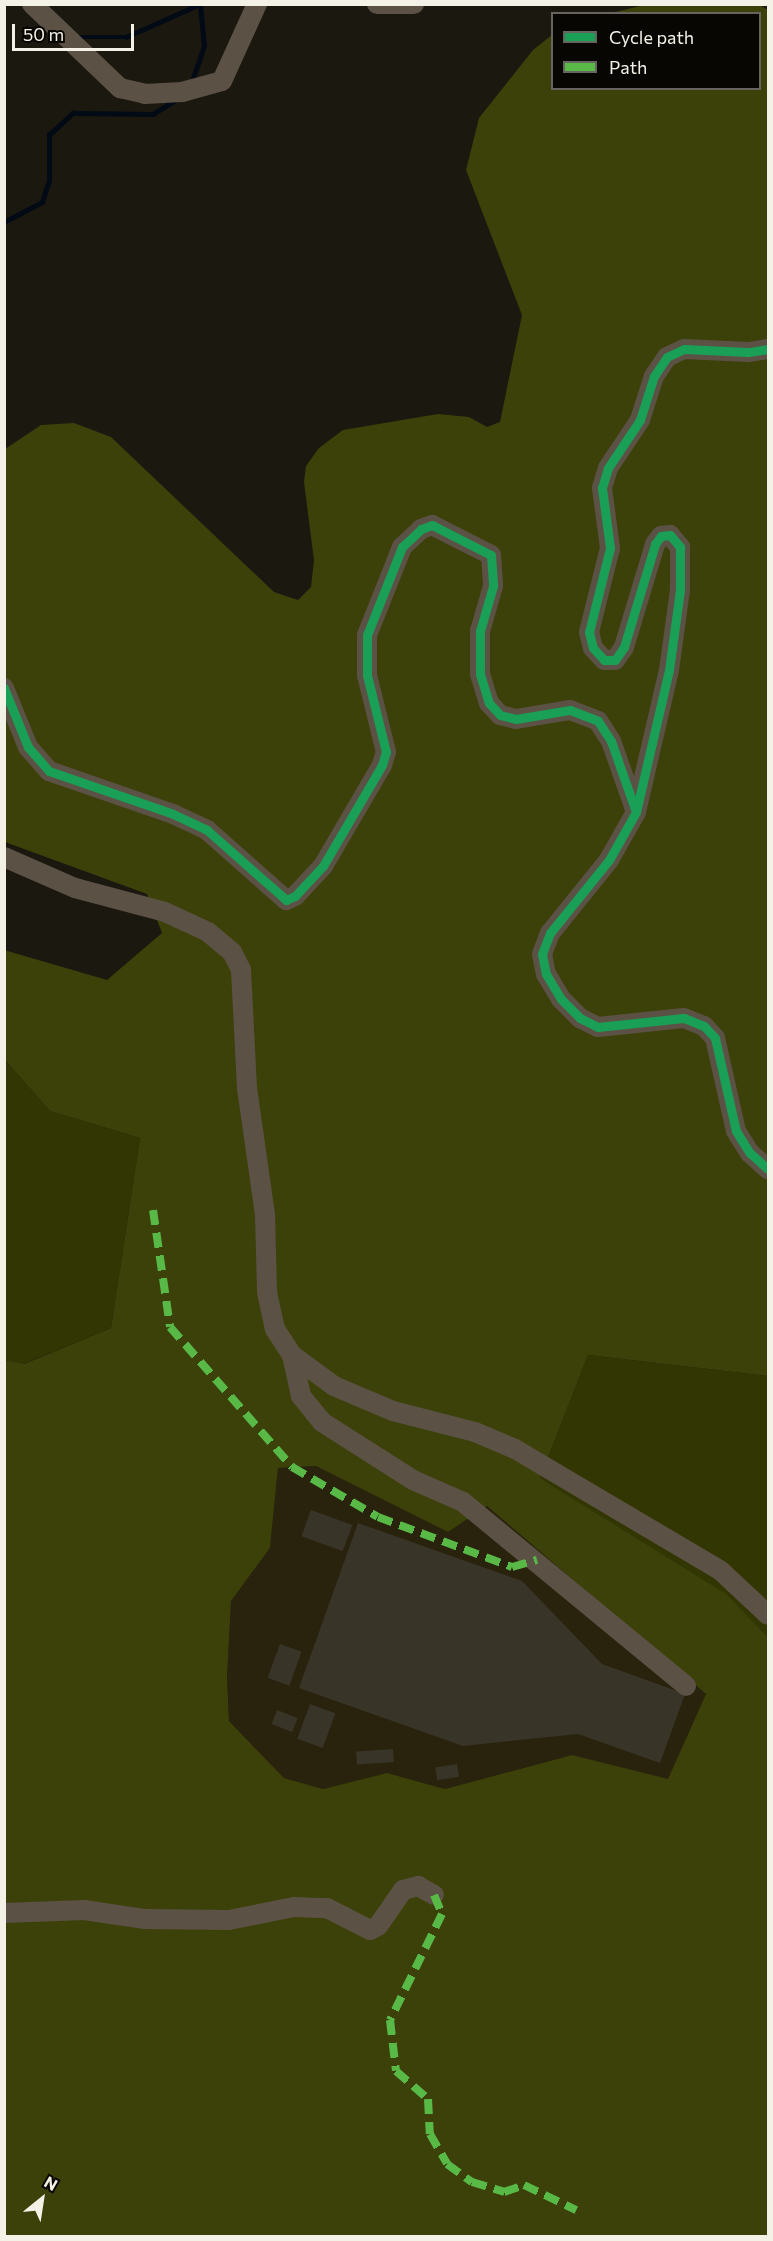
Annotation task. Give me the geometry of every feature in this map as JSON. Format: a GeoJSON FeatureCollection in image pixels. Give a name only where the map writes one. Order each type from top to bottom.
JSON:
{"type":"FeatureCollection","features":[{"type":"Feature","properties":{"kind":"street"},"geometry":{"type":"LineString","coordinates":[[32,4],[120,88],[145,94],[182,92],[222,81],[257,4]]}},
{"type":"Feature","properties":{"kind":"street"},"geometry":{"type":"LineString","coordinates":[[377,4],[414,4]]}},
{"type":"Feature","properties":{"kind":"street"},"geometry":{"type":"LineString","coordinates":[[768,349],[748,352],[684,349],[667,357],[654,376],[640,420],[608,468],[602,488],[610,548],[589,632],[593,648],[604,660],[615,660],[624,647],[655,544],[661,536],[670,535],[680,547],[680,590],[669,670],[636,812],[609,860],[550,933],[542,954],[546,974],[561,999],[580,1018],[598,1027],[684,1018],[704,1026],[715,1038],[736,1131],[750,1153],[768,1169]]}},
{"type":"Feature","properties":{"kind":"street"},"geometry":{"type":"LineString","coordinates":[[4,688],[28,747],[49,771],[172,814],[207,830],[286,900],[295,896],[323,866],[382,765],[386,752],[367,675],[367,635],[402,547],[421,529],[432,525],[491,555],[493,585],[480,632],[480,674],[489,703],[500,715],[516,719],[570,710],[585,713],[598,721],[611,741],[636,812]]}},
{"type":"Feature","properties":{"kind":"street"},"geometry":{"type":"LineString","coordinates":[[4,857],[75,888],[165,912],[208,932],[232,952],[241,970],[248,1088],[265,1214],[267,1292],[275,1329],[292,1355],[334,1386],[393,1411],[475,1432],[515,1449],[721,1572],[768,1615]]}},
{"type":"Feature","properties":{"kind":"street"},"geometry":{"type":"LineString","coordinates":[[292,1355],[301,1396],[322,1422],[413,1480],[463,1502],[686,1686]]}},
{"type":"Feature","properties":{"kind":"street"},"geometry":{"type":"LineString","coordinates":[[4,1913],[84,1910],[145,1919],[230,1920],[294,1907],[327,1908],[370,1930],[378,1926],[403,1890],[418,1886],[434,1895]]}},
{"type":"Feature","properties":{"kind":"shaded area"},"geometry":{"type":"Polygon","coordinates":[[[316,1466],[448,1532],[487,1506],[706,1694],[668,1780],[572,1755],[445,1789],[387,1773],[323,1789],[284,1778],[229,1721],[227,1678],[231,1601],[270,1548],[278,1468],[316,1466]]]}},
{"type":"Feature","properties":{"kind":"green space"},"geometry":{"type":"Polygon","coordinates":[[[649,4],[758,4],[768,10],[768,1376],[588,1355],[540,1478],[726,1594],[768,1637],[768,2236],[5,2236],[5,1360],[24,1364],[111,1328],[140,1138],[50,1111],[5,1060],[4,950],[107,980],[162,933],[147,894],[5,842],[5,449],[41,425],[74,423],[111,437],[274,592],[298,600],[311,587],[314,560],[304,482],[306,466],[319,448],[343,430],[438,414],[469,417],[487,427],[500,422],[522,315],[466,170],[479,118],[533,50],[551,36],[551,90],[761,90],[761,12],[615,12],[649,4]],[[316,1466],[278,1468],[270,1548],[231,1601],[227,1678],[229,1721],[284,1778],[323,1789],[387,1773],[445,1789],[572,1755],[668,1779],[706,1694],[487,1506],[448,1532],[316,1466]]]}},
{"type":"Feature","properties":{"kind":"green space"},"geometry":{"type":"Polygon","coordinates":[[[5,1060],[50,1111],[140,1138],[111,1328],[23,1364],[5,1360],[5,1060]]]}},
{"type":"Feature","properties":{"kind":"green space"},"geometry":{"type":"Polygon","coordinates":[[[588,1355],[768,1376],[768,1637],[725,1594],[540,1478],[588,1355]]]}},
{"type":"Feature","properties":{"kind":"building"},"geometry":{"type":"Polygon","coordinates":[[[311,1510],[352,1525],[343,1551],[301,1536],[311,1510]]]}},
{"type":"Feature","properties":{"kind":"building"},"geometry":{"type":"Polygon","coordinates":[[[358,1523],[522,1581],[602,1664],[685,1694],[660,1763],[578,1734],[463,1746],[299,1688],[358,1523]]]}},
{"type":"Feature","properties":{"kind":"building"},"geometry":{"type":"Polygon","coordinates":[[[280,1644],[302,1652],[289,1686],[268,1678],[280,1644]]]}},
{"type":"Feature","properties":{"kind":"building"},"geometry":{"type":"Polygon","coordinates":[[[310,1704],[335,1713],[323,1748],[297,1739],[310,1704]]]}},
{"type":"Feature","properties":{"kind":"building"},"geometry":{"type":"Polygon","coordinates":[[[277,1710],[298,1718],[292,1732],[272,1724],[277,1710]]]}},
{"type":"Feature","properties":{"kind":"building"},"geometry":{"type":"Polygon","coordinates":[[[393,1749],[394,1762],[357,1765],[356,1752],[393,1749]]]}},
{"type":"Feature","properties":{"kind":"building"},"geometry":{"type":"Polygon","coordinates":[[[457,1764],[459,1777],[437,1780],[435,1767],[457,1764]]]}},
{"type":"Feature","properties":{"kind":"waterway"},"geometry":{"type":"LineString","coordinates":[[75,37],[126,37],[200,4]]}},
{"type":"Feature","properties":{"kind":"waterway"},"geometry":{"type":"LineString","coordinates":[[191,84],[204,46],[200,5]]}},
{"type":"Feature","properties":{"kind":"waterway"},"geometry":{"type":"LineString","coordinates":[[4,222],[42,202],[49,180],[49,135],[73,113],[153,114],[175,100]]}},
{"type":"Feature","properties":{"kind":"marked path"},"geometry":{"type":"LineString","coordinates":[[153,1210],[170,1327],[292,1467],[378,1517],[512,1567],[537,1560]]}},
{"type":"Feature","properties":{"kind":"marked path"},"geometry":{"type":"LineString","coordinates":[[434,1895],[442,1914],[390,2020],[396,2071],[428,2099],[430,2134],[447,2164],[472,2182],[504,2192],[524,2185],[576,2210]]}},
{"type":"Feature","properties":{"kind":"cycle path"},"geometry":{"type":"LineString","coordinates":[[768,349],[748,352],[684,349],[667,357],[654,376],[640,420],[608,468],[602,488],[610,548],[589,632],[593,648],[604,660],[615,660],[624,647],[655,544],[661,536],[670,535],[680,547],[680,590],[669,670],[636,812],[609,860],[550,933],[542,954],[546,974],[561,999],[580,1018],[598,1027],[684,1018],[704,1026],[715,1038],[736,1131],[750,1153],[768,1169]]}},
{"type":"Feature","properties":{"kind":"cycle path"},"geometry":{"type":"LineString","coordinates":[[4,688],[28,747],[49,771],[173,814],[207,830],[286,900],[295,896],[323,866],[382,765],[386,752],[367,675],[367,635],[402,547],[421,529],[432,525],[491,555],[493,586],[480,631],[480,674],[489,703],[500,715],[516,719],[570,710],[598,721],[611,741],[636,812]]}}]}
